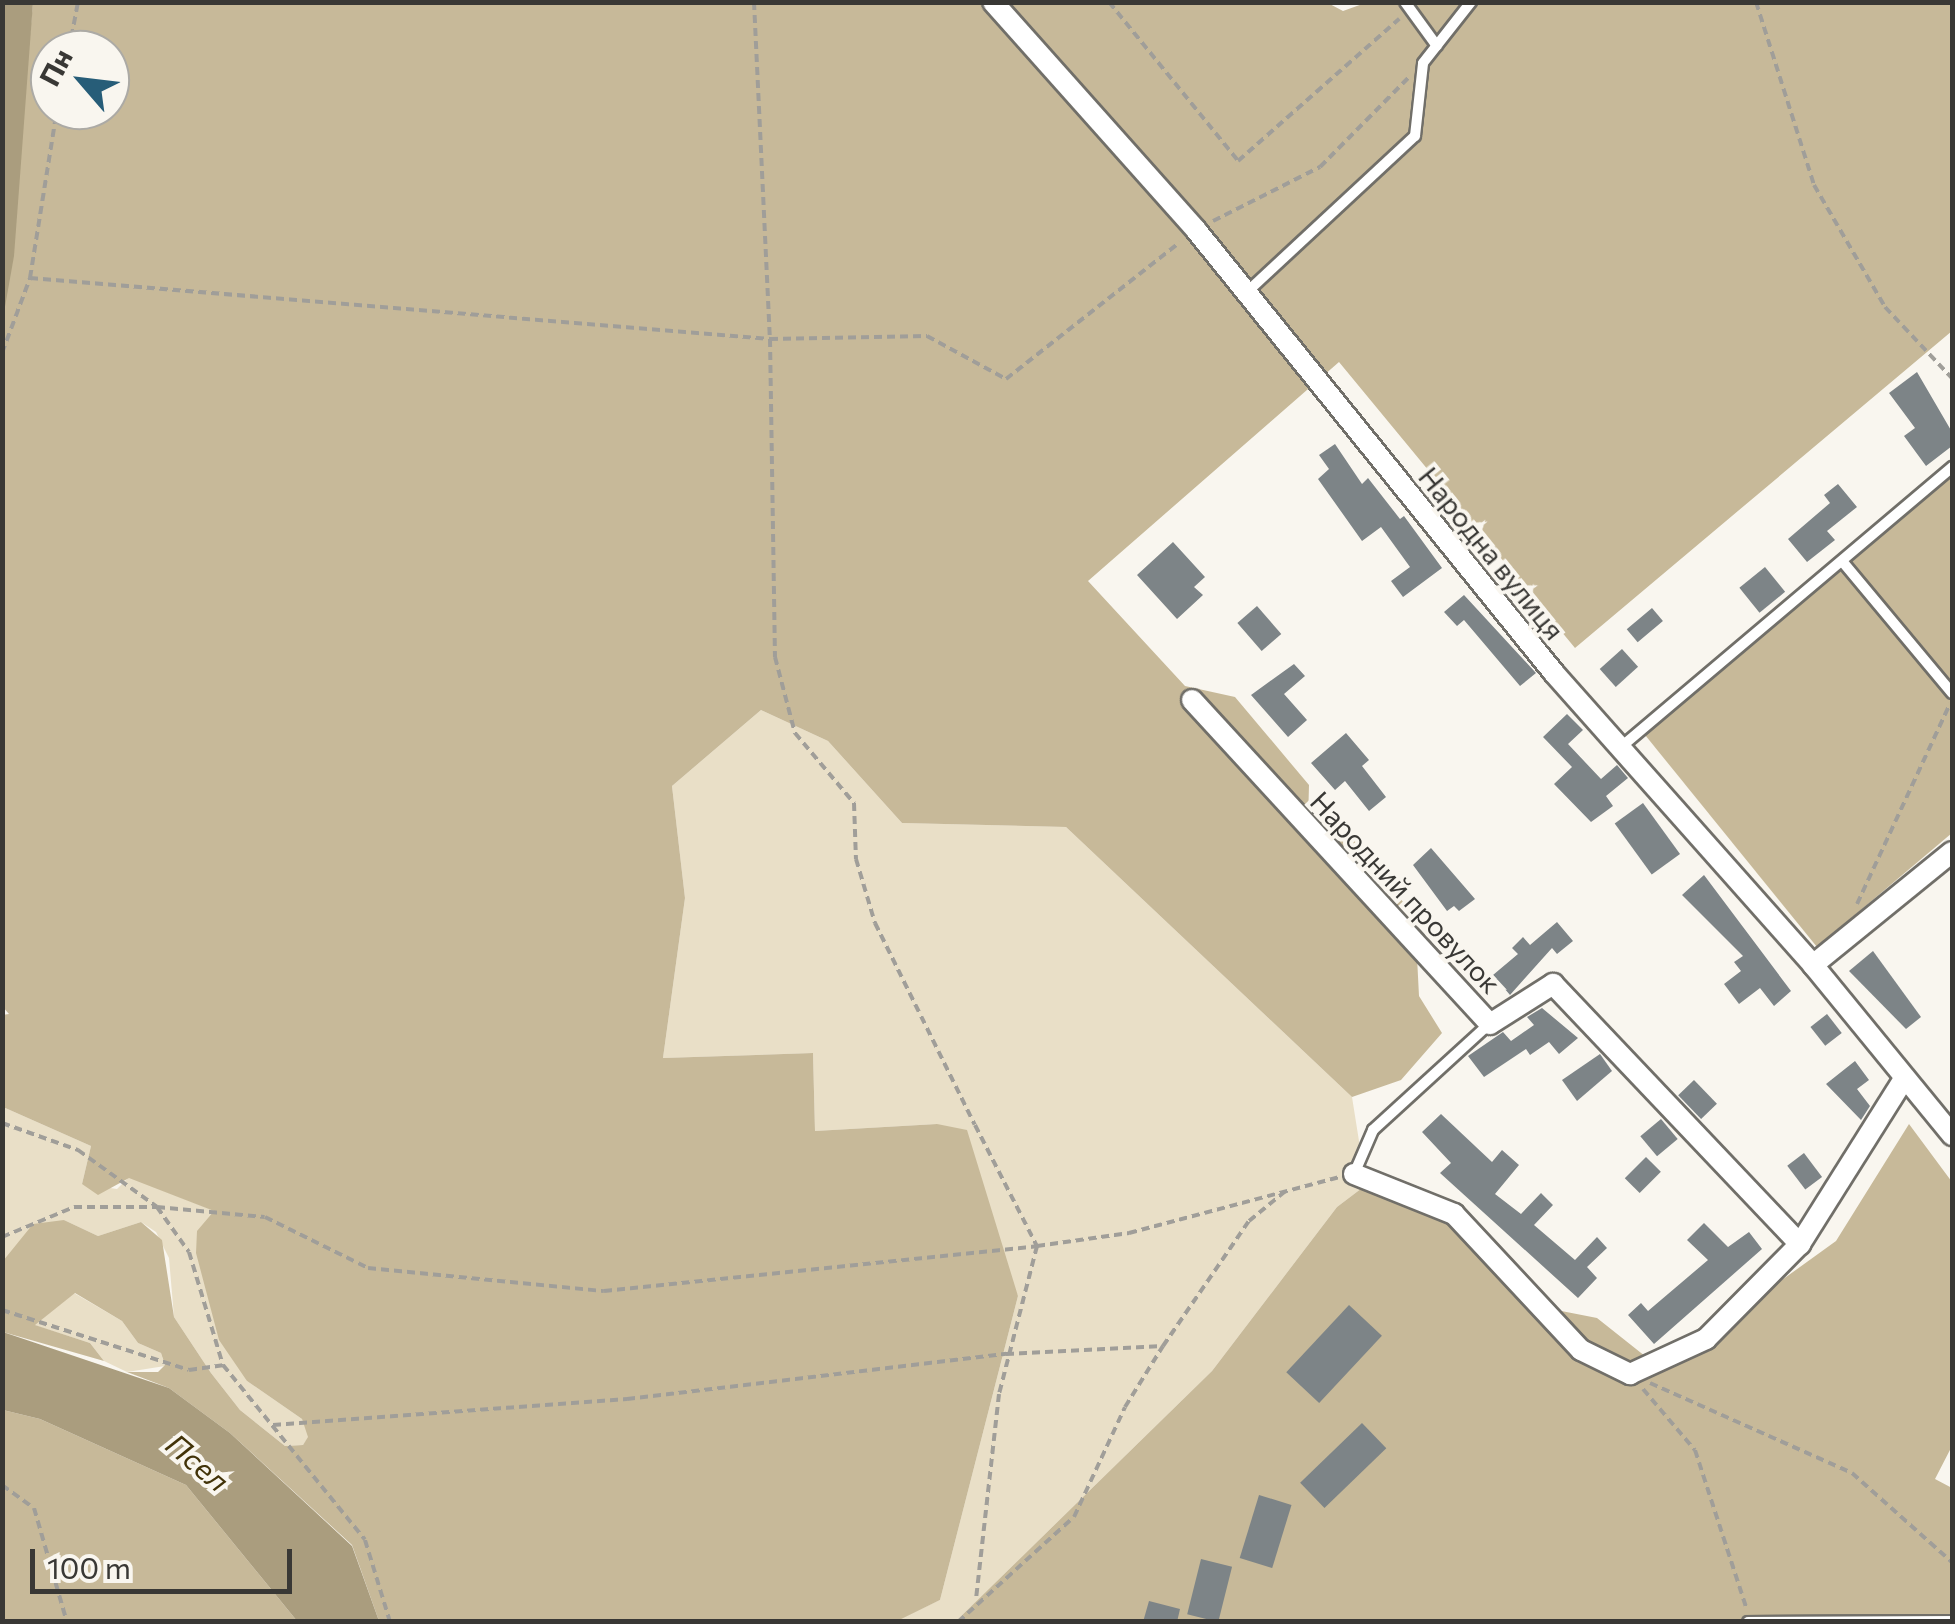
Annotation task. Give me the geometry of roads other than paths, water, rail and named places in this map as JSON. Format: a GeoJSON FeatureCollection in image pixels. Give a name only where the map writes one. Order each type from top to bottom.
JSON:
{"type":"FeatureCollection","features":[{"type":"Feature","properties":{"kind":"street","name":"Народна вулиця"},"geometry":{"type":"LineString","coordinates":[[992,2],[1196,230],[1620,748],[1812,965],[1952,1135]]}},
{"type":"Feature","properties":{"kind":"street","name":"Народний провулок"},"geometry":{"type":"LineString","coordinates":[[1192,700],[1490,1024],[1552,984],[1800,1244]]}},
{"type":"Feature","properties":{"kind":"street"},"geometry":{"type":"LineString","coordinates":[[1812,965],[1952,852]]}},
{"type":"Feature","properties":{"kind":"street"},"geometry":{"type":"LineString","coordinates":[[1354,1174],[1454,1214],[1581,1350],[1630,1374],[1706,1339],[1800,1244],[1904,1078]]}},
{"type":"Feature","properties":{"kind":"lane"},"geometry":{"type":"LineString","coordinates":[[1247,292],[1416,136],[1423,64],[1471,2]]}},
{"type":"Feature","properties":{"kind":"lane"},"geometry":{"type":"LineString","coordinates":[[1407,6],[1437,46]]}},
{"type":"Feature","properties":{"kind":"lane"},"geometry":{"type":"LineString","coordinates":[[1620,748],[1952,467]]}},
{"type":"Feature","properties":{"kind":"lane"},"geometry":{"type":"LineString","coordinates":[[1842,561],[1952,696]]}},
{"type":"Feature","properties":{"kind":"lane"},"geometry":{"type":"LineString","coordinates":[[1354,1174],[1373,1130],[1490,1024]]}},
{"type":"Feature","properties":{"kind":"lane"},"geometry":{"type":"LineString","coordinates":[[1749,1620],[1952,1621]]}},
{"type":"Feature","properties":{"kind":"water"},"geometry":{"type":"Polygon","coordinates":[[[3,2],[33,3],[14,256],[3,318],[3,2]]]}},
{"type":"Feature","properties":{"kind":"water","name":"Псел"},"geometry":{"type":"Polygon","coordinates":[[[3,1332],[169,1388],[230,1433],[352,1546],[379,1621],[297,1621],[186,1485],[40,1419],[3,1410],[3,1332]]]}}]}
